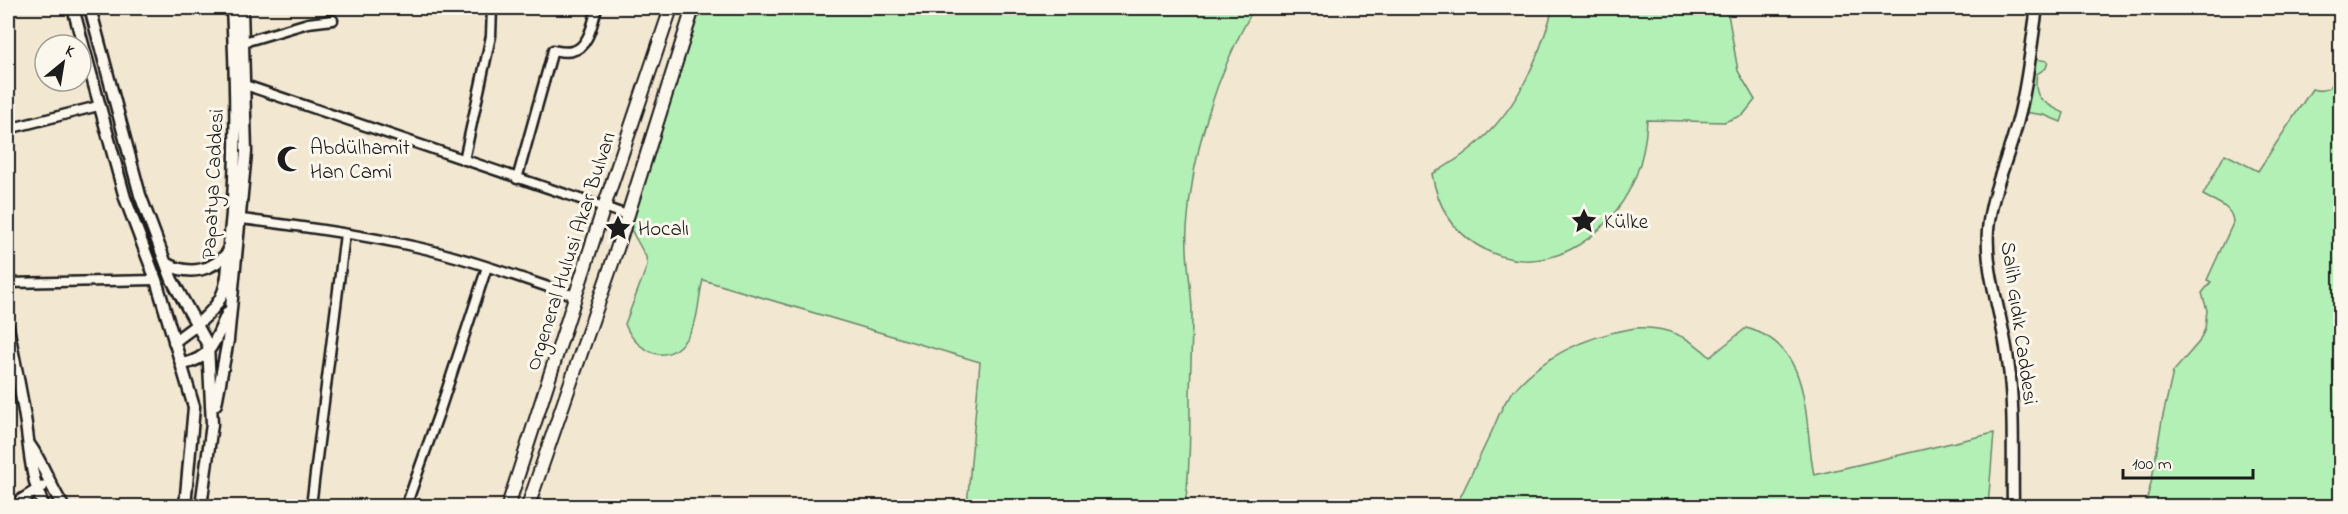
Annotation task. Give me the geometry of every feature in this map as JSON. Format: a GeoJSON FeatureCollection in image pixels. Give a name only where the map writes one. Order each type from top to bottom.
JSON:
{"type":"FeatureCollection","features":[{"type":"Feature","properties":{"kind":"main road","name":"Orgeneral Hulusi Akar Bulvarı"},"geometry":{"type":"LineString","coordinates":[[508,507],[603,207],[670,8]]}},
{"type":"Feature","properties":{"kind":"main road","name":"Orgeneral Hulusi Akar Bulvarı"},"geometry":{"type":"LineString","coordinates":[[528,507],[627,215],[693,8]]}},
{"type":"Feature","properties":{"kind":"street"},"geometry":{"type":"LineString","coordinates":[[73,8],[124,198],[156,280],[194,407],[185,507]]}},
{"type":"Feature","properties":{"kind":"street"},"geometry":{"type":"LineString","coordinates":[[90,8],[140,195],[172,280],[208,345],[212,424],[201,507]]}},
{"type":"Feature","properties":{"kind":"street","name":"Papatya Caddesi"},"geometry":{"type":"LineString","coordinates":[[212,424],[226,355],[246,152],[245,85],[232,8]]}},
{"type":"Feature","properties":{"kind":"street","name":"Papatya Caddesi"},"geometry":{"type":"LineString","coordinates":[[174,342],[208,314],[219,301],[226,279],[237,153],[242,8]]}},
{"type":"Feature","properties":{"kind":"street"},"geometry":{"type":"LineString","coordinates":[[464,160],[491,36],[492,8]]}},
{"type":"Feature","properties":{"kind":"street"},"geometry":{"type":"LineString","coordinates":[[517,179],[553,50],[573,51],[581,46],[588,35],[597,8]]}},
{"type":"Feature","properties":{"kind":"street","name":"Salih Gıdık Caddesi"},"geometry":{"type":"LineString","coordinates":[[2013,507],[2011,379],[2004,331],[1990,268],[1988,231],[1993,201],[2019,119],[2037,8]]}},
{"type":"Feature","properties":{"kind":"street"},"geometry":{"type":"LineString","coordinates":[[239,43],[308,23],[333,20]]}},
{"type":"Feature","properties":{"kind":"street"},"geometry":{"type":"LineString","coordinates":[[245,85],[627,215]]}},
{"type":"Feature","properties":{"kind":"street"},"geometry":{"type":"LineString","coordinates":[[8,129],[98,106]]}},
{"type":"Feature","properties":{"kind":"street"},"geometry":{"type":"LineString","coordinates":[[240,219],[345,234],[418,248],[487,267],[575,296]]}},
{"type":"Feature","properties":{"kind":"street"},"geometry":{"type":"LineString","coordinates":[[311,507],[345,234]]}},
{"type":"Feature","properties":{"kind":"street"},"geometry":{"type":"LineString","coordinates":[[167,264],[181,270],[204,269],[218,262],[229,251]]}},
{"type":"Feature","properties":{"kind":"street"},"geometry":{"type":"LineString","coordinates":[[406,507],[487,267]]}},
{"type":"Feature","properties":{"kind":"street"},"geometry":{"type":"LineString","coordinates":[[8,283],[156,280]]}},
{"type":"Feature","properties":{"kind":"street"},"geometry":{"type":"LineString","coordinates":[[183,364],[197,361],[208,354],[232,303]]}},
{"type":"Feature","properties":{"kind":"street"},"geometry":{"type":"LineString","coordinates":[[8,327],[29,444],[29,458],[44,507]]}},
{"type":"Feature","properties":{"kind":"street"},"geometry":{"type":"LineString","coordinates":[[29,444],[38,456],[52,490],[63,507]]}},
{"type":"Feature","properties":{"kind":"street"},"geometry":{"type":"LineString","coordinates":[[12,507],[37,489],[43,487],[52,490]]}},
{"type":"Feature","properties":{"kind":"green space"},"geometry":{"type":"Polygon","coordinates":[[[701,8],[1254,8],[1217,87],[1200,142],[1190,199],[1187,259],[1192,331],[1188,478],[1185,506],[967,506],[980,362],[703,280],[695,322],[684,341],[674,351],[654,353],[636,342],[625,324],[647,266],[646,257],[629,226],[701,8]]]}},
{"type":"Feature","properties":{"kind":"green space"},"geometry":{"type":"Polygon","coordinates":[[[1553,8],[1727,8],[1738,71],[1755,100],[1743,115],[1724,122],[1647,120],[1644,149],[1638,171],[1623,200],[1608,220],[1590,237],[1570,250],[1548,258],[1525,260],[1501,256],[1468,239],[1453,223],[1442,205],[1432,174],[1478,143],[1511,105],[1535,60],[1553,8]]]}},
{"type":"Feature","properties":{"kind":"green space"},"geometry":{"type":"Polygon","coordinates":[[[2034,59],[2048,61],[2046,68],[2037,74],[2036,89],[2045,103],[2064,113],[2061,122],[2044,115],[2024,112],[2034,59]]]}},
{"type":"Feature","properties":{"kind":"green space"},"geometry":{"type":"Polygon","coordinates":[[[2340,74],[2340,506],[2145,506],[2173,372],[2199,342],[2205,329],[2207,310],[2202,293],[2211,282],[2207,280],[2233,223],[2227,209],[2203,195],[2225,154],[2258,171],[2312,89],[2326,89],[2340,74]]]}},
{"type":"Feature","properties":{"kind":"green space"},"geometry":{"type":"Polygon","coordinates":[[[1635,328],[1656,329],[1676,334],[1694,343],[1710,357],[1746,328],[1768,337],[1784,351],[1794,368],[1801,388],[1806,409],[1814,475],[1994,433],[1988,506],[1456,506],[1503,406],[1520,384],[1548,360],[1564,351],[1599,337],[1635,328]]]}},
{"type":"Feature","properties":{"kind":"place","name":"Abdülhamit Han Cami"},"geometry":{"type":"Point","coordinates":[290,159]}},
{"type":"Feature","properties":{"kind":"place","name":"Külke"},"geometry":{"type":"Point","coordinates":[1584,221]}},
{"type":"Feature","properties":{"kind":"place","name":"Hocalı"},"geometry":{"type":"Point","coordinates":[618,228]}}]}
